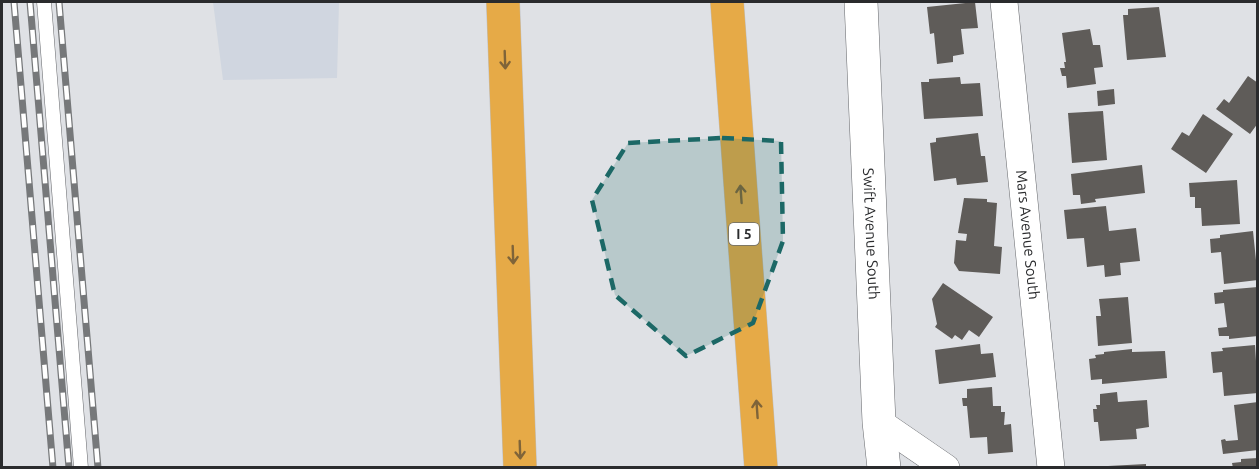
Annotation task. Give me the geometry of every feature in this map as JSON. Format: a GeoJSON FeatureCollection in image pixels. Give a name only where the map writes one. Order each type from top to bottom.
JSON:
{"type":"FeatureCollection","features":[{"type":"Feature","properties":{"kind":"highway"},"geometry":{"type":"LineString","coordinates":[[503,2],[520,468]]}},
{"type":"Feature","properties":{"kind":"highway","name":"I 5"},"geometry":{"type":"LineString","coordinates":[[727,2],[761,468]]}},
{"type":"Feature","properties":{"kind":"street","name":"Swift Avenue South"},"geometry":{"type":"LineString","coordinates":[[861,2],[879,422],[884,468]]}},
{"type":"Feature","properties":{"kind":"street","name":"Mars Avenue South"},"geometry":{"type":"LineString","coordinates":[[1004,2],[1051,468]]}},
{"type":"Feature","properties":{"kind":"street"},"geometry":{"type":"LineString","coordinates":[[879,422],[946,468]]}},
{"type":"Feature","properties":{"kind":"lane"},"geometry":{"type":"LineString","coordinates":[[44,2],[81,468]]}},
{"type":"Feature","properties":{"kind":"highlighted area"},"geometry":{"type":"Polygon","coordinates":[[[722,138],[781,141],[783,241],[753,323],[686,356],[615,295],[592,200],[628,143],[722,138]]]}},
{"type":"Feature","properties":{"kind":"shaded area"},"geometry":{"type":"Polygon","coordinates":[[[213,2],[339,2],[337,78],[223,80],[213,2]]]}},
{"type":"Feature","properties":{"kind":"building"},"geometry":{"type":"Polygon","coordinates":[[[975,2],[978,28],[961,29],[964,54],[953,56],[953,62],[937,64],[934,33],[930,34],[927,7],[975,2]]]}},
{"type":"Feature","properties":{"kind":"building"},"geometry":{"type":"Polygon","coordinates":[[[1159,7],[1166,57],[1127,60],[1123,15],[1128,15],[1128,9],[1159,7]]]}},
{"type":"Feature","properties":{"kind":"building"},"geometry":{"type":"Polygon","coordinates":[[[1090,29],[1093,45],[1100,45],[1103,67],[1094,68],[1096,84],[1067,88],[1066,76],[1062,76],[1060,68],[1065,68],[1064,62],[1066,62],[1062,33],[1090,29]]]}},
{"type":"Feature","properties":{"kind":"building"},"geometry":{"type":"Polygon","coordinates":[[[1248,76],[1258,83],[1258,123],[1250,134],[1216,109],[1224,99],[1229,103],[1248,76]]]}},
{"type":"Feature","properties":{"kind":"building"},"geometry":{"type":"Polygon","coordinates":[[[960,77],[961,84],[980,83],[983,116],[924,119],[921,82],[929,82],[929,79],[960,77]]]}},
{"type":"Feature","properties":{"kind":"building"},"geometry":{"type":"Polygon","coordinates":[[[1114,89],[1115,104],[1098,106],[1097,91],[1114,89]]]}},
{"type":"Feature","properties":{"kind":"building"},"geometry":{"type":"Polygon","coordinates":[[[1103,111],[1107,160],[1072,163],[1068,113],[1103,111]]]}},
{"type":"Feature","properties":{"kind":"building"},"geometry":{"type":"Polygon","coordinates":[[[1203,114],[1233,134],[1206,173],[1171,149],[1182,132],[1189,136],[1203,114]]]}},
{"type":"Feature","properties":{"kind":"building"},"geometry":{"type":"Polygon","coordinates":[[[978,133],[981,156],[985,156],[988,182],[957,185],[956,178],[934,181],[930,143],[936,142],[936,138],[978,133]]]}},
{"type":"Feature","properties":{"kind":"building"},"geometry":{"type":"Polygon","coordinates":[[[1142,165],[1145,193],[1095,199],[1096,202],[1081,204],[1080,195],[1073,195],[1071,174],[1142,165]]]}},
{"type":"Feature","properties":{"kind":"building"},"geometry":{"type":"Polygon","coordinates":[[[1237,180],[1240,224],[1202,226],[1201,208],[1195,208],[1195,197],[1190,197],[1189,183],[1237,180]]]}},
{"type":"Feature","properties":{"kind":"building"},"geometry":{"type":"Polygon","coordinates":[[[964,198],[987,199],[987,202],[997,203],[994,246],[1002,247],[1000,274],[959,271],[954,263],[956,240],[966,241],[967,234],[958,233],[964,198]]]}},
{"type":"Feature","properties":{"kind":"building"},"geometry":{"type":"Polygon","coordinates":[[[1106,206],[1109,231],[1136,228],[1140,261],[1120,263],[1121,275],[1105,277],[1104,265],[1087,267],[1084,238],[1067,239],[1064,210],[1106,206]]]}},
{"type":"Feature","properties":{"kind":"building"},"geometry":{"type":"Polygon","coordinates":[[[1253,231],[1258,280],[1224,284],[1221,252],[1211,253],[1210,239],[1220,238],[1220,235],[1253,231]]]}},
{"type":"Feature","properties":{"kind":"building"},"geometry":{"type":"Polygon","coordinates":[[[943,283],[993,317],[979,337],[969,330],[962,340],[955,335],[952,339],[935,327],[937,324],[932,299],[943,283]]]}},
{"type":"Feature","properties":{"kind":"building"},"geometry":{"type":"Polygon","coordinates":[[[1258,287],[1258,336],[1229,339],[1229,336],[1219,336],[1218,328],[1227,327],[1224,303],[1215,304],[1214,293],[1258,287]]]}},
{"type":"Feature","properties":{"kind":"building"},"geometry":{"type":"Polygon","coordinates":[[[1128,297],[1132,343],[1098,346],[1096,316],[1101,316],[1099,299],[1128,297]]]}},
{"type":"Feature","properties":{"kind":"building"},"geometry":{"type":"Polygon","coordinates":[[[980,344],[981,354],[993,353],[996,377],[939,384],[935,350],[980,344]]]}},
{"type":"Feature","properties":{"kind":"building"},"geometry":{"type":"Polygon","coordinates":[[[1255,345],[1258,393],[1224,396],[1222,372],[1213,373],[1211,352],[1223,351],[1222,348],[1255,345]]]}},
{"type":"Feature","properties":{"kind":"building"},"geometry":{"type":"Polygon","coordinates":[[[1132,349],[1132,352],[1165,351],[1167,378],[1102,384],[1102,379],[1091,380],[1089,359],[1096,358],[1095,355],[1104,354],[1104,352],[1132,349]]]}},
{"type":"Feature","properties":{"kind":"building"},"geometry":{"type":"Polygon","coordinates":[[[992,387],[993,406],[1001,406],[1001,412],[1005,412],[1004,425],[1011,424],[1013,452],[988,454],[987,437],[970,438],[967,406],[963,406],[962,398],[967,398],[967,389],[992,387]]]}},
{"type":"Feature","properties":{"kind":"building"},"geometry":{"type":"Polygon","coordinates":[[[1117,392],[1118,402],[1147,400],[1149,427],[1136,429],[1137,439],[1100,441],[1098,422],[1094,422],[1093,409],[1097,409],[1096,405],[1100,405],[1100,394],[1117,392]]]}},
{"type":"Feature","properties":{"kind":"building"},"geometry":{"type":"Polygon","coordinates":[[[1258,402],[1258,450],[1223,454],[1221,440],[1238,440],[1234,405],[1258,402]]]}},
{"type":"Feature","properties":{"kind":"building"},"geometry":{"type":"Polygon","coordinates":[[[1258,458],[1258,468],[1233,468],[1232,463],[1241,462],[1241,459],[1258,458]]]}},
{"type":"Feature","properties":{"kind":"building"},"geometry":{"type":"Polygon","coordinates":[[[1146,464],[1146,468],[1108,468],[1108,466],[1146,464]]]}},
{"type":"Feature","properties":{"kind":"railway"},"geometry":{"type":"LineString","coordinates":[[14,2],[53,468]]}},
{"type":"Feature","properties":{"kind":"railway"},"geometry":{"type":"LineString","coordinates":[[30,2],[69,468]]}},
{"type":"Feature","properties":{"kind":"railway"},"geometry":{"type":"LineString","coordinates":[[59,2],[98,468]]}}]}
